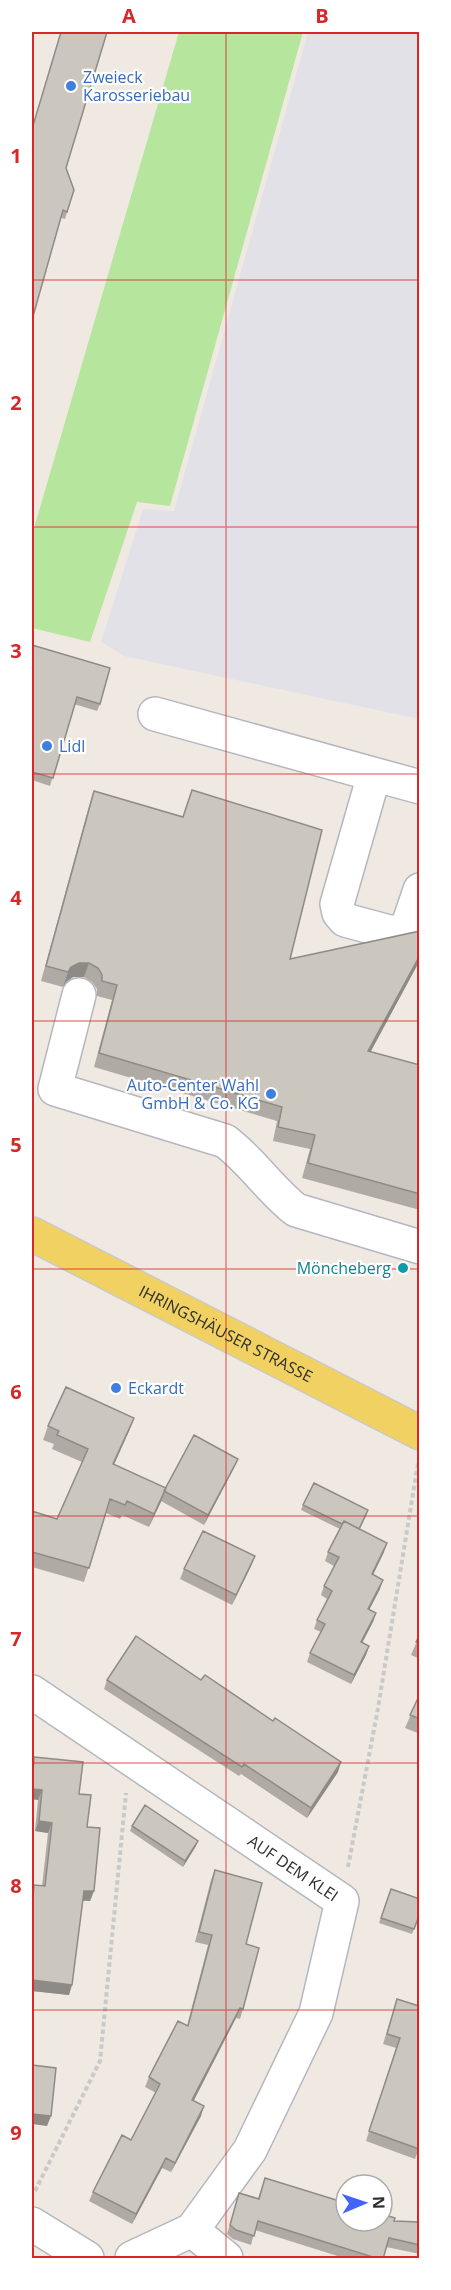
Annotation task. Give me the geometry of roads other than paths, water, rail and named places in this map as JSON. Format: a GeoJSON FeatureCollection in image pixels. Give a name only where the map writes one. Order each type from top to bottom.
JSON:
{"type":"FeatureCollection","features":[{"type":"Feature","properties":{"kind":"main road","name":"IHRINGSHÄUSER STRASSE"},"geometry":{"type":"LineString","coordinates":[[32,1234],[420,1433]]}},
{"type":"Feature","properties":{"kind":"street"},"geometry":{"type":"LineString","coordinates":[[155,714],[420,787]]}},
{"type":"Feature","properties":{"kind":"street"},"geometry":{"type":"LineString","coordinates":[[374,774],[337,904],[339,913],[345,920],[393,933],[405,929],[408,925],[420,890]]}},
{"type":"Feature","properties":{"kind":"street"},"geometry":{"type":"LineString","coordinates":[[79,995],[55,1089],[225,1141],[238,1151],[285,1202],[296,1210],[420,1247]]}},
{"type":"Feature","properties":{"kind":"street","name":"AUF DEM KLEI"},"geometry":{"type":"LineString","coordinates":[[32,1692],[342,1901],[316,2013],[250,2150],[192,2230],[132,2259]]}},
{"type":"Feature","properties":{"kind":"street"},"geometry":{"type":"LineString","coordinates":[[32,2224],[87,2259]]}},
{"type":"Feature","properties":{"kind":"street"},"geometry":{"type":"LineString","coordinates":[[192,2230],[226,2259]]}},
{"type":"Feature","properties":{"kind":"place","name":"Zweieck Karosseriebau"},"geometry":{"type":"Point","coordinates":[71,86]}},
{"type":"Feature","properties":{"kind":"place","name":"Lidl"},"geometry":{"type":"Point","coordinates":[47,746]}},
{"type":"Feature","properties":{"kind":"place","name":"Auto-Center Wahl GmbH & Co. KG"},"geometry":{"type":"Point","coordinates":[271,1094]}},
{"type":"Feature","properties":{"kind":"place","name":"Möncheberg"},"geometry":{"type":"Point","coordinates":[403,1268]}},
{"type":"Feature","properties":{"kind":"place","name":"Eckardt"},"geometry":{"type":"Point","coordinates":[116,1388]}}]}
